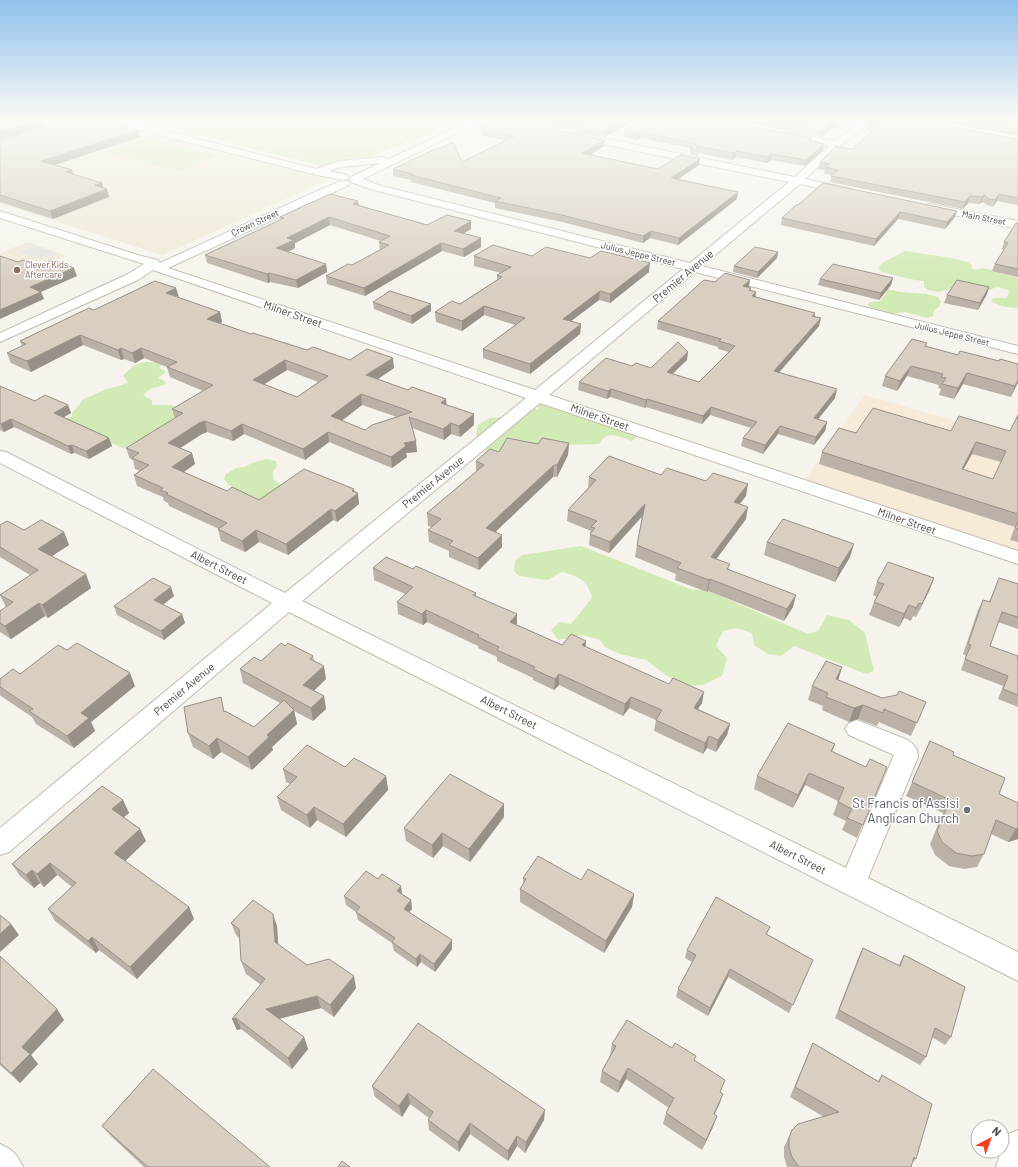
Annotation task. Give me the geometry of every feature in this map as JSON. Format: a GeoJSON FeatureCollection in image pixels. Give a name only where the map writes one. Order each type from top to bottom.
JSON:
{"type":"FeatureCollection","features":[{"type":"Feature","properties":{"kind":"street","name":"Julius Jeppe Street"},"geometry":{"type":"LineString","coordinates":[[329,175],[1018,350]]}},
{"type":"Feature","properties":{"kind":"street","name":"Crown Street"},"geometry":{"type":"LineString","coordinates":[[0,338],[355,175]]}},
{"type":"Feature","properties":{"kind":"street"},"geometry":{"type":"LineString","coordinates":[[774,175],[859,193]]}},
{"type":"Feature","properties":{"kind":"street","name":"Premier Avenue"},"geometry":{"type":"LineString","coordinates":[[0,844],[288,602],[802,175]]}},
{"type":"Feature","properties":{"kind":"street","name":"Main Street"},"geometry":{"type":"LineString","coordinates":[[921,206],[1018,225]]}},
{"type":"Feature","properties":{"kind":"street","name":"Milner Street"},"geometry":{"type":"LineString","coordinates":[[0,214],[137,259],[182,277],[1018,558]]}},
{"type":"Feature","properties":{"kind":"street","name":"Albert Street"},"geometry":{"type":"LineString","coordinates":[[0,456],[288,602],[1018,966]]}},
{"type":"Feature","properties":{"kind":"street"},"geometry":{"type":"LineString","coordinates":[[852,884],[906,757],[906,751],[900,747],[857,729]]}},
{"type":"Feature","properties":{"kind":"street"},"geometry":{"type":"LineString","coordinates":[[1013,1167],[1018,1147]]}},
{"type":"Feature","properties":{"kind":"street"},"geometry":{"type":"LineString","coordinates":[[0,1161],[6,1167]]}},
{"type":"Feature","properties":{"kind":"shaded area"},"geometry":{"type":"Polygon","coordinates":[[[0,175],[316,175],[330,179],[163,255],[0,204],[0,175]]]}},
{"type":"Feature","properties":{"kind":"shaded area","name":"Clever Kids Aftercare"},"geometry":{"type":"Polygon","coordinates":[[[27,242],[67,256],[0,284],[0,253],[27,242]]]}},
{"type":"Feature","properties":{"kind":"shaded area"},"geometry":{"type":"Polygon","coordinates":[[[36,245],[57,253],[41,259],[20,252],[36,245]]]}},
{"type":"Feature","properties":{"kind":"shaded area"},"geometry":{"type":"Polygon","coordinates":[[[865,395],[1018,439],[1018,553],[804,481],[865,395]]]}},
{"type":"Feature","properties":{"kind":"green space"},"geometry":{"type":"Polygon","coordinates":[[[905,251],[952,258],[967,262],[972,265],[972,269],[977,270],[983,268],[1018,278],[1018,308],[1011,308],[991,301],[993,298],[1007,298],[1009,290],[997,287],[986,291],[952,288],[938,292],[928,290],[924,287],[924,281],[881,272],[879,268],[882,263],[905,251]]]}},
{"type":"Feature","properties":{"kind":"green space"},"geometry":{"type":"Polygon","coordinates":[[[878,287],[900,292],[927,294],[938,297],[941,302],[939,307],[934,310],[933,316],[927,318],[905,312],[885,315],[874,311],[867,305],[870,302],[880,301],[886,293],[864,288],[878,287]]]}},
{"type":"Feature","properties":{"kind":"green space"},"geometry":{"type":"Polygon","coordinates":[[[145,362],[156,362],[162,364],[159,368],[166,372],[158,378],[163,380],[166,384],[150,389],[143,395],[152,400],[152,405],[171,405],[182,410],[177,418],[123,448],[84,431],[66,419],[72,416],[72,413],[82,400],[104,390],[128,383],[123,375],[135,365],[145,362]]]}},
{"type":"Feature","properties":{"kind":"green space"},"geometry":{"type":"Polygon","coordinates":[[[543,403],[629,431],[637,437],[632,441],[610,435],[602,439],[599,444],[564,445],[495,454],[486,451],[476,435],[478,425],[490,418],[520,415],[527,407],[538,409],[539,404],[543,403]]]}},
{"type":"Feature","properties":{"kind":"green space"},"geometry":{"type":"Polygon","coordinates":[[[266,459],[276,461],[277,466],[273,471],[274,480],[284,486],[271,509],[229,485],[224,479],[226,474],[236,468],[244,467],[266,459]]]}},
{"type":"Feature","properties":{"kind":"green space"},"geometry":{"type":"Polygon","coordinates":[[[581,546],[693,590],[706,590],[808,634],[818,631],[827,615],[849,620],[865,633],[874,671],[866,674],[794,646],[781,656],[768,654],[754,645],[752,633],[736,628],[723,631],[716,646],[727,658],[722,676],[703,685],[685,686],[670,678],[646,660],[620,654],[605,647],[600,640],[583,635],[558,640],[551,630],[560,622],[571,624],[592,598],[588,587],[577,577],[562,572],[547,580],[519,576],[514,571],[515,561],[522,555],[581,546]]]}},
{"type":"Feature","properties":{"kind":"building"},"geometry":{"type":"Polygon","coordinates":[[[0,175],[77,175],[102,183],[95,185],[107,189],[50,211],[0,195],[0,175]]]}},
{"type":"Feature","properties":{"kind":"building"},"geometry":{"type":"Polygon","coordinates":[[[413,175],[675,175],[671,178],[738,192],[679,238],[651,231],[643,236],[562,215],[495,201],[501,198],[413,175]]]}},
{"type":"Feature","properties":{"kind":"building"},"geometry":{"type":"Polygon","coordinates":[[[1018,175],[1018,198],[999,194],[995,200],[989,199],[984,195],[982,197],[970,196],[965,202],[831,176],[1018,175]]]}},
{"type":"Feature","properties":{"kind":"building"},"geometry":{"type":"Polygon","coordinates":[[[823,183],[957,211],[947,222],[900,212],[876,239],[782,218],[823,183]]]}},
{"type":"Feature","properties":{"kind":"building"},"geometry":{"type":"Polygon","coordinates":[[[330,194],[358,201],[353,204],[427,225],[447,215],[471,221],[454,231],[481,238],[463,249],[441,243],[364,288],[326,276],[348,264],[352,265],[389,245],[379,242],[390,236],[329,217],[287,238],[294,240],[276,248],[326,264],[296,280],[269,273],[267,274],[205,255],[284,218],[280,217],[330,194]]]}},
{"type":"Feature","properties":{"kind":"building"},"geometry":{"type":"Polygon","coordinates":[[[1016,223],[1018,223],[1018,269],[995,264],[1008,243],[1004,242],[1016,223]]]}},
{"type":"Feature","properties":{"kind":"building"},"geometry":{"type":"Polygon","coordinates":[[[493,245],[532,256],[546,247],[590,258],[601,251],[650,263],[610,294],[600,291],[563,319],[581,324],[530,364],[483,349],[525,318],[484,306],[462,321],[435,312],[452,301],[460,304],[502,277],[497,275],[511,267],[474,256],[493,245]]]}},
{"type":"Feature","properties":{"kind":"building"},"geometry":{"type":"Polygon","coordinates":[[[755,247],[778,252],[758,272],[734,266],[755,247]]]}},
{"type":"Feature","properties":{"kind":"building"},"geometry":{"type":"Polygon","coordinates":[[[0,256],[18,262],[23,260],[38,266],[52,260],[74,268],[30,287],[41,292],[0,310],[0,256]]]}},
{"type":"Feature","properties":{"kind":"building"},"geometry":{"type":"Polygon","coordinates":[[[833,264],[893,278],[881,293],[820,279],[833,264]]]}},
{"type":"Feature","properties":{"kind":"building"},"geometry":{"type":"Polygon","coordinates":[[[725,273],[750,280],[743,286],[751,288],[749,290],[756,292],[752,296],[815,313],[812,316],[821,318],[774,371],[837,389],[814,418],[827,422],[816,437],[780,426],[765,445],[743,438],[757,422],[711,407],[703,416],[611,389],[608,391],[579,382],[606,358],[632,366],[636,363],[651,368],[678,342],[688,352],[667,372],[699,382],[735,346],[719,341],[721,339],[658,321],[704,280],[715,282],[725,273]]]}},
{"type":"Feature","properties":{"kind":"building"},"geometry":{"type":"Polygon","coordinates":[[[957,280],[989,287],[980,303],[947,295],[957,280]]]}},
{"type":"Feature","properties":{"kind":"building"},"geometry":{"type":"Polygon","coordinates":[[[155,281],[176,288],[166,293],[220,312],[207,319],[251,334],[253,333],[307,350],[313,347],[350,360],[367,349],[393,358],[366,375],[408,390],[412,387],[446,399],[441,403],[474,414],[459,426],[451,423],[443,429],[409,417],[416,441],[404,443],[406,446],[391,457],[328,432],[303,449],[242,424],[231,431],[205,421],[199,423],[168,443],[192,453],[172,467],[227,491],[232,487],[259,500],[304,469],[354,489],[352,491],[358,493],[335,511],[331,509],[286,544],[256,530],[242,541],[218,529],[227,523],[166,494],[168,493],[160,490],[163,488],[134,475],[149,465],[132,458],[139,453],[126,448],[183,413],[172,409],[213,385],[167,367],[177,362],[141,348],[132,353],[121,348],[118,350],[80,335],[27,361],[7,353],[26,344],[20,341],[89,308],[94,310],[155,281]],[[285,360],[253,380],[297,397],[328,376],[285,360]],[[361,394],[331,416],[365,430],[372,425],[412,412],[361,394]]]}},
{"type":"Feature","properties":{"kind":"building"},"geometry":{"type":"Polygon","coordinates":[[[390,291],[431,304],[411,316],[373,302],[390,291]]]}},
{"type":"Feature","properties":{"kind":"building"},"geometry":{"type":"Polygon","coordinates":[[[912,339],[927,343],[925,346],[958,355],[960,351],[999,361],[1000,359],[1018,364],[1018,380],[1015,386],[967,373],[958,388],[942,384],[946,378],[941,377],[943,374],[911,366],[900,381],[885,376],[912,339]]]}},
{"type":"Feature","properties":{"kind":"building"},"geometry":{"type":"Polygon","coordinates":[[[0,386],[35,401],[45,395],[68,405],[54,413],[109,438],[86,451],[72,445],[68,446],[11,419],[1,424],[0,386]]]}},
{"type":"Feature","properties":{"kind":"building"},"geometry":{"type":"Polygon","coordinates":[[[873,408],[951,431],[959,416],[1010,431],[1018,415],[1018,514],[822,452],[839,428],[856,433],[873,408]],[[976,442],[962,469],[993,479],[1006,451],[976,442]]]}},
{"type":"Feature","properties":{"kind":"building"},"geometry":{"type":"Polygon","coordinates":[[[507,438],[538,444],[542,438],[569,443],[557,465],[554,465],[486,528],[502,535],[478,558],[449,545],[453,541],[428,530],[441,519],[427,513],[484,465],[476,461],[490,449],[499,452],[507,438]]]}},
{"type":"Feature","properties":{"kind":"building"},"geometry":{"type":"Polygon","coordinates":[[[609,456],[661,475],[667,468],[706,481],[713,473],[748,484],[734,502],[748,507],[711,557],[730,564],[727,569],[796,595],[787,609],[710,579],[709,580],[677,568],[681,563],[637,545],[645,504],[610,542],[590,534],[595,528],[591,527],[597,521],[568,510],[596,480],[589,477],[609,456]]]}},
{"type":"Feature","properties":{"kind":"building"},"geometry":{"type":"Polygon","coordinates":[[[783,519],[854,544],[839,568],[767,542],[783,519]]]}},
{"type":"Feature","properties":{"kind":"building"},"geometry":{"type":"Polygon","coordinates":[[[41,520],[64,532],[38,549],[86,574],[42,605],[39,603],[5,626],[0,623],[0,611],[13,602],[0,595],[38,570],[0,547],[0,525],[7,521],[24,530],[41,520]]]}},
{"type":"Feature","properties":{"kind":"building"},"geometry":{"type":"Polygon","coordinates":[[[1018,521],[1018,529],[1015,528],[1018,521]]]}},
{"type":"Feature","properties":{"kind":"building"},"geometry":{"type":"Polygon","coordinates":[[[386,557],[413,569],[416,566],[476,593],[473,595],[517,614],[510,622],[562,645],[571,634],[586,641],[582,645],[669,684],[673,678],[704,692],[694,708],[730,724],[718,740],[709,736],[705,743],[656,720],[662,710],[631,697],[625,704],[559,674],[555,679],[533,669],[535,667],[497,650],[499,647],[478,637],[479,635],[426,610],[422,614],[397,602],[413,587],[373,568],[386,557]]]}},
{"type":"Feature","properties":{"kind":"building"},"geometry":{"type":"Polygon","coordinates":[[[888,562],[934,578],[922,604],[919,603],[916,608],[909,605],[904,614],[874,602],[884,584],[877,582],[888,562]]]}},
{"type":"Feature","properties":{"kind":"building"},"geometry":{"type":"Polygon","coordinates":[[[153,578],[171,587],[154,600],[182,614],[161,631],[114,606],[153,578]]]}},
{"type":"Feature","properties":{"kind":"building"},"geometry":{"type":"Polygon","coordinates":[[[999,578],[1018,584],[1018,617],[1002,612],[990,646],[1018,656],[1018,695],[1003,689],[1008,676],[965,659],[971,645],[968,644],[983,600],[990,602],[999,578]]]}},
{"type":"Feature","properties":{"kind":"building"},"geometry":{"type":"Polygon","coordinates":[[[77,643],[130,673],[81,713],[89,718],[67,736],[29,711],[33,709],[0,687],[0,679],[13,669],[20,674],[58,645],[67,650],[77,643]]]}},
{"type":"Feature","properties":{"kind":"building"},"geometry":{"type":"Polygon","coordinates":[[[281,643],[285,646],[288,643],[313,656],[310,659],[324,666],[303,685],[324,696],[311,708],[240,669],[254,657],[261,661],[281,643]]]}},
{"type":"Feature","properties":{"kind":"building"},"geometry":{"type":"Polygon","coordinates":[[[826,661],[842,667],[836,679],[882,698],[897,695],[899,691],[926,702],[917,723],[884,709],[883,713],[863,705],[854,708],[826,697],[828,693],[812,686],[826,661]]]}},
{"type":"Feature","properties":{"kind":"building"},"geometry":{"type":"Polygon","coordinates":[[[221,697],[224,712],[225,711],[254,727],[284,700],[294,710],[267,735],[269,737],[248,757],[217,738],[209,746],[188,733],[184,707],[221,697]]]}},
{"type":"Feature","properties":{"kind":"building"},"geometry":{"type":"Polygon","coordinates":[[[788,723],[835,744],[831,751],[866,767],[870,759],[887,767],[863,825],[847,818],[852,809],[838,802],[844,788],[809,773],[798,795],[757,776],[788,723]]]}},
{"type":"Feature","properties":{"kind":"building","name":"St Francis of Assisi Anglican Church"},"geometry":{"type":"Polygon","coordinates":[[[930,741],[954,752],[953,755],[1005,778],[999,794],[1018,803],[1018,828],[1016,829],[996,820],[984,854],[972,856],[956,853],[942,842],[937,831],[950,800],[912,782],[930,741]]]}},
{"type":"Feature","properties":{"kind":"building"},"geometry":{"type":"Polygon","coordinates":[[[307,745],[345,767],[354,758],[386,776],[343,824],[314,807],[307,815],[277,797],[297,777],[283,769],[307,745]]]}},
{"type":"Feature","properties":{"kind":"building"},"geometry":{"type":"Polygon","coordinates":[[[450,774],[504,804],[469,849],[442,833],[432,845],[404,828],[450,774]]]}},
{"type":"Feature","properties":{"kind":"building"},"geometry":{"type":"Polygon","coordinates":[[[102,786],[123,800],[112,809],[140,829],[114,853],[189,907],[130,967],[92,937],[88,941],[48,909],[76,883],[50,863],[37,874],[32,870],[26,875],[12,864],[102,786]]]}},
{"type":"Feature","properties":{"kind":"building"},"geometry":{"type":"Polygon","coordinates":[[[538,856],[581,880],[588,869],[634,894],[606,941],[520,889],[526,879],[523,878],[538,856]]]}},
{"type":"Feature","properties":{"kind":"building"},"geometry":{"type":"Polygon","coordinates":[[[366,871],[378,879],[382,874],[401,886],[397,891],[411,900],[404,909],[452,940],[434,964],[420,954],[416,959],[392,942],[395,938],[356,912],[360,907],[344,896],[366,871]]]}},
{"type":"Feature","properties":{"kind":"building"},"geometry":{"type":"Polygon","coordinates":[[[716,897],[770,927],[766,934],[813,960],[793,1005],[730,969],[710,1008],[678,989],[696,955],[687,950],[716,897]]]}},
{"type":"Feature","properties":{"kind":"building"},"geometry":{"type":"Polygon","coordinates":[[[253,900],[273,914],[275,942],[307,965],[329,959],[354,976],[330,1005],[317,996],[266,1009],[304,1037],[288,1058],[236,1018],[232,1019],[265,979],[241,961],[239,929],[231,923],[253,900]]]}},
{"type":"Feature","properties":{"kind":"building"},"geometry":{"type":"Polygon","coordinates":[[[0,915],[11,924],[0,934],[0,915]]]}},
{"type":"Feature","properties":{"kind":"building"},"geometry":{"type":"Polygon","coordinates":[[[863,948],[900,966],[904,955],[965,987],[951,1037],[935,1028],[926,1057],[839,1010],[863,948]]]}},
{"type":"Feature","properties":{"kind":"building"},"geometry":{"type":"Polygon","coordinates":[[[0,956],[57,1009],[22,1047],[30,1054],[11,1073],[0,1063],[0,956]]]}},
{"type":"Feature","properties":{"kind":"building"},"geometry":{"type":"Polygon","coordinates":[[[627,1020],[672,1048],[675,1043],[696,1056],[694,1060],[725,1080],[720,1092],[723,1094],[714,1114],[717,1116],[706,1140],[666,1113],[674,1098],[628,1068],[620,1082],[602,1071],[616,1046],[612,1044],[627,1020]]]}},
{"type":"Feature","properties":{"kind":"building"},"geometry":{"type":"Polygon","coordinates":[[[418,1023],[545,1110],[526,1142],[517,1136],[508,1151],[470,1123],[458,1142],[428,1120],[433,1112],[408,1093],[399,1106],[372,1086],[418,1023]]]}},
{"type":"Feature","properties":{"kind":"building"},"geometry":{"type":"Polygon","coordinates":[[[813,1043],[879,1082],[882,1075],[932,1104],[916,1159],[914,1157],[911,1167],[798,1166],[792,1157],[789,1147],[789,1138],[792,1130],[798,1124],[839,1112],[795,1087],[813,1043]]]}},
{"type":"Feature","properties":{"kind":"building"},"geometry":{"type":"Polygon","coordinates":[[[153,1069],[270,1167],[148,1167],[102,1126],[153,1069]]]}},
{"type":"Feature","properties":{"kind":"building"},"geometry":{"type":"Polygon","coordinates":[[[342,1161],[350,1167],[338,1167],[342,1161]]]}},
{"type":"Feature","properties":{"kind":"place","name":"Clever Kids Aftercare"},"geometry":{"type":"Point","coordinates":[17,270]}},
{"type":"Feature","properties":{"kind":"place","name":"St Francis of Assisi Anglican Church"},"geometry":{"type":"Point","coordinates":[967,810]}}]}
